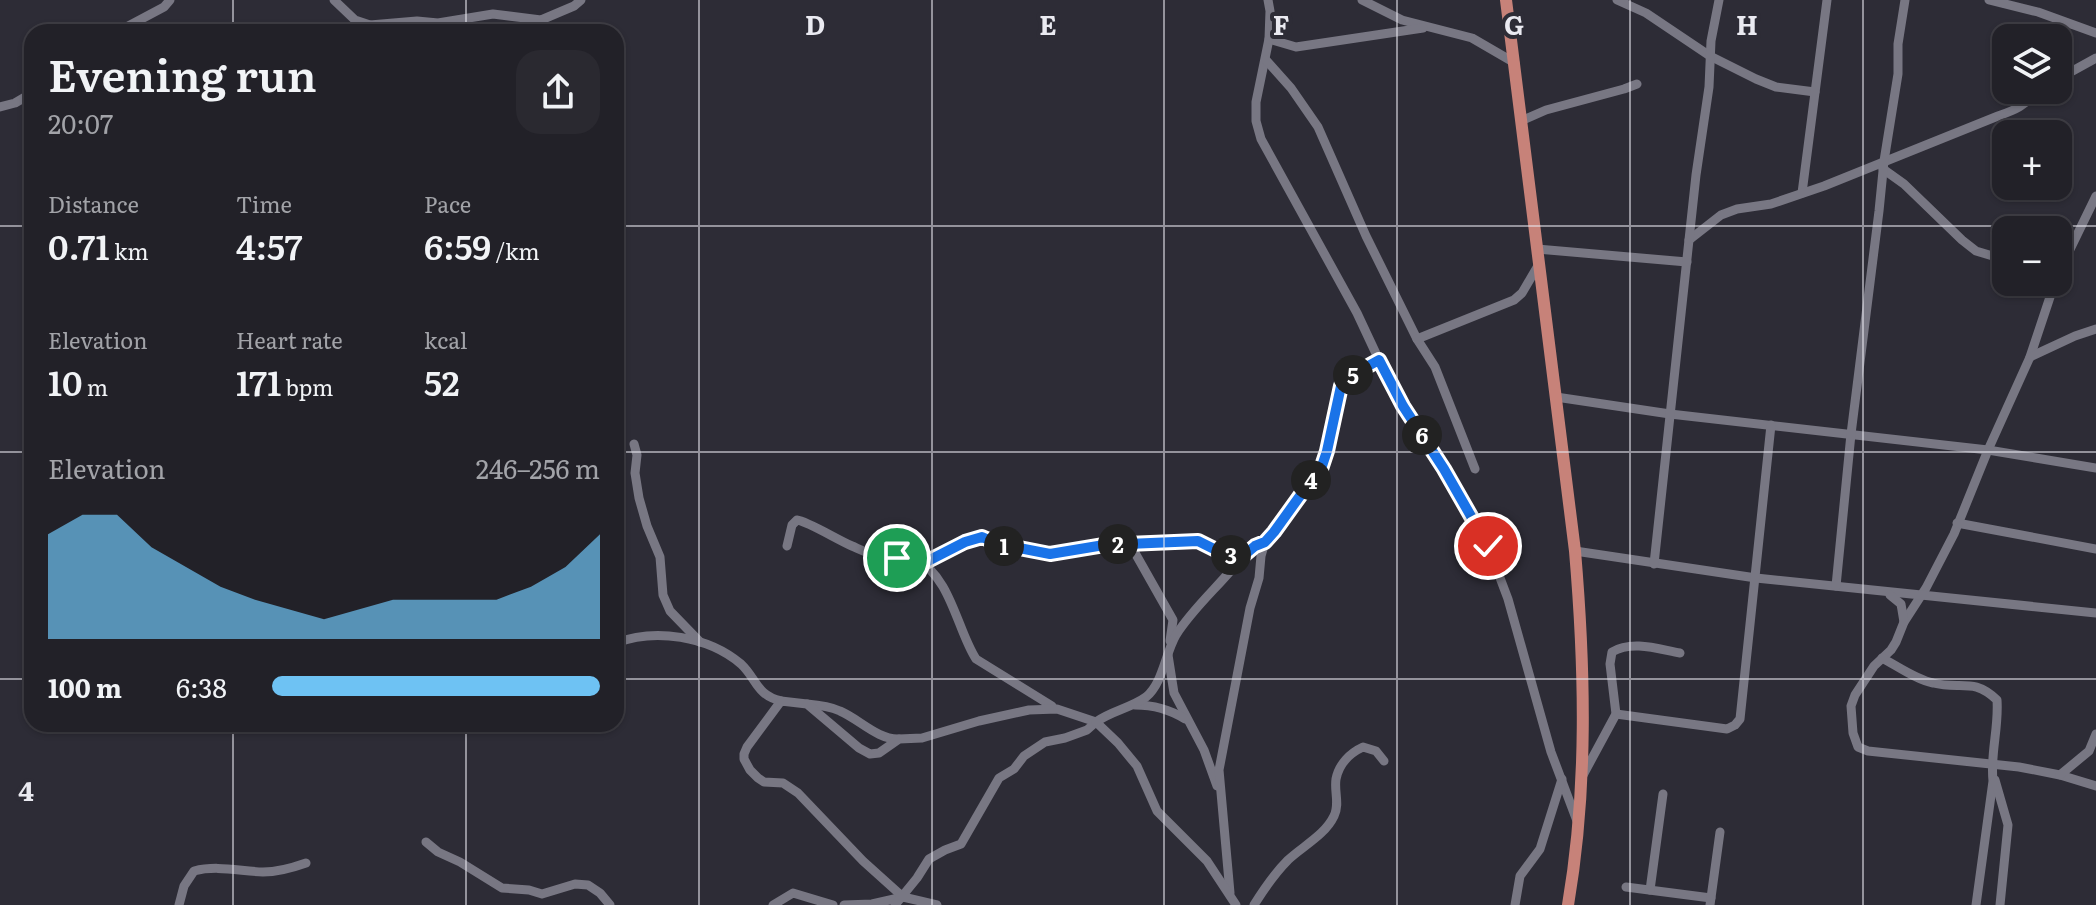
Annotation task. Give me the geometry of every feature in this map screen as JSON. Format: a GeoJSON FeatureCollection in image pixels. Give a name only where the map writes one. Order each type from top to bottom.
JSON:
{"type":"FeatureCollection","features":[{"type":"Feature","properties":{"kind":"main road"},"geometry":{"type":"LineString","coordinates":[[1506,0],[1575,551],[1581,626],[1584,693],[1580,780],[1568,905]]}},
{"type":"Feature","properties":{"kind":"street"},"geometry":{"type":"LineString","coordinates":[[132,24],[164,7],[170,0]]}},
{"type":"Feature","properties":{"kind":"street"},"geometry":{"type":"LineString","coordinates":[[334,0],[355,20],[367,24]]}},
{"type":"Feature","properties":{"kind":"street"},"geometry":{"type":"LineString","coordinates":[[382,24],[438,23],[493,14],[541,20],[581,0]]}},
{"type":"Feature","properties":{"kind":"street"},"geometry":{"type":"LineString","coordinates":[[1268,0],[1269,39],[1256,102],[1256,121],[1261,139],[1357,313],[1403,406],[1488,546],[1508,599],[1551,752],[1578,822]]}},
{"type":"Feature","properties":{"kind":"street"},"geometry":{"type":"LineString","coordinates":[[1362,0],[1402,20],[1472,38],[1515,63]]}},
{"type":"Feature","properties":{"kind":"street"},"geometry":{"type":"LineString","coordinates":[[1617,0],[1646,13],[1710,56],[1756,79],[1776,87],[1815,92]]}},
{"type":"Feature","properties":{"kind":"street"},"geometry":{"type":"LineString","coordinates":[[1654,564],[1713,29],[1719,0]]}},
{"type":"Feature","properties":{"kind":"street"},"geometry":{"type":"LineString","coordinates":[[1802,193],[1827,0]]}},
{"type":"Feature","properties":{"kind":"street"},"geometry":{"type":"LineString","coordinates":[[1836,586],[1851,434],[1905,0]]}},
{"type":"Feature","properties":{"kind":"street"},"geometry":{"type":"LineString","coordinates":[[1989,0],[2038,12],[2096,33]]}},
{"type":"Feature","properties":{"kind":"street"},"geometry":{"type":"LineString","coordinates":[[1269,39],[1296,47],[1430,27]]}},
{"type":"Feature","properties":{"kind":"street"},"geometry":{"type":"LineString","coordinates":[[2072,71],[2096,58]]}},
{"type":"Feature","properties":{"kind":"street"},"geometry":{"type":"LineString","coordinates":[[1266,60],[1291,88],[1318,127],[1417,339],[1435,367],[1475,469]]}},
{"type":"Feature","properties":{"kind":"street"},"geometry":{"type":"LineString","coordinates":[[1521,121],[1546,110],[1637,84]]}},
{"type":"Feature","properties":{"kind":"street"},"geometry":{"type":"LineString","coordinates":[[15,103],[24,98]]}},
{"type":"Feature","properties":{"kind":"street"},"geometry":{"type":"LineString","coordinates":[[0,107],[24,102]]}},
{"type":"Feature","properties":{"kind":"street"},"geometry":{"type":"LineString","coordinates":[[1689,240],[1721,215],[1737,209],[1771,204],[1883,165],[2020,109],[2025,104]]}},
{"type":"Feature","properties":{"kind":"street"},"geometry":{"type":"LineString","coordinates":[[1883,165],[1962,240],[1976,251],[1992,256]]}},
{"type":"Feature","properties":{"kind":"street"},"geometry":{"type":"LineString","coordinates":[[2072,244],[2096,196]]}},
{"type":"Feature","properties":{"kind":"street"},"geometry":{"type":"LineString","coordinates":[[1537,249],[1687,262]]}},
{"type":"Feature","properties":{"kind":"street"},"geometry":{"type":"LineString","coordinates":[[1417,339],[1514,300],[1522,293],[1539,264]]}},
{"type":"Feature","properties":{"kind":"street"},"geometry":{"type":"LineString","coordinates":[[2050,296],[2030,357],[1957,523],[1896,642],[1874,666],[1855,695],[1851,706],[1853,733],[1858,747],[1868,751],[2019,767],[2096,786]]}},
{"type":"Feature","properties":{"kind":"street"},"geometry":{"type":"LineString","coordinates":[[2030,357],[2096,329]]}},
{"type":"Feature","properties":{"kind":"street"},"geometry":{"type":"LineString","coordinates":[[1233,901],[1219,770],[1261,556],[1265,542],[1321,469],[1341,386],[1352,375],[1379,360]]}},
{"type":"Feature","properties":{"kind":"street"},"geometry":{"type":"LineString","coordinates":[[1556,397],[1670,414],[1988,450],[2096,468]]}},
{"type":"Feature","properties":{"kind":"street"},"geometry":{"type":"LineString","coordinates":[[1616,714],[1727,729],[1740,719],[1771,425]]}},
{"type":"Feature","properties":{"kind":"street"},"geometry":{"type":"LineString","coordinates":[[634,444],[639,498],[660,557],[663,595],[670,611],[700,642]]}},
{"type":"Feature","properties":{"kind":"street"},"geometry":{"type":"LineString","coordinates":[[787,546],[792,525],[797,520],[805,521],[835,539],[873,555],[916,560],[930,570],[951,603],[976,659],[1057,709],[1096,722],[1137,766],[1157,811],[1207,861],[1233,901]]}},
{"type":"Feature","properties":{"kind":"street"},"geometry":{"type":"LineString","coordinates":[[1957,523],[2096,549]]}},
{"type":"Feature","properties":{"kind":"street"},"geometry":{"type":"LineString","coordinates":[[922,564],[965,542],[982,537],[1007,547],[1050,554],[1104,545],[1198,541],[1222,553],[1242,557]]}},
{"type":"Feature","properties":{"kind":"street"},"geometry":{"type":"LineString","coordinates":[[899,901],[929,859],[961,844],[999,778],[1014,769],[1024,756],[1045,742],[1087,730],[1114,711],[1148,695],[1159,678],[1177,634],[1196,609],[1242,557],[1265,542]]}},
{"type":"Feature","properties":{"kind":"street"},"geometry":{"type":"LineString","coordinates":[[1130,544],[1173,620],[1168,653],[1174,693],[1204,750],[1220,797]]}},
{"type":"Feature","properties":{"kind":"street"},"geometry":{"type":"LineString","coordinates":[[1575,551],[1756,578],[2096,613]]}},
{"type":"Feature","properties":{"kind":"street"},"geometry":{"type":"LineString","coordinates":[[1884,593],[1901,604],[1904,622]]}},
{"type":"Feature","properties":{"kind":"street"},"geometry":{"type":"LineString","coordinates":[[624,641],[651,634],[700,642],[720,650],[741,665],[764,695],[781,701],[837,709],[886,738],[922,738],[1024,710],[1057,709]]}},
{"type":"Feature","properties":{"kind":"street"},"geometry":{"type":"LineString","coordinates":[[1580,780],[1616,714],[1611,675],[1612,652],[1622,646],[1636,646],[1680,653]]}},
{"type":"Feature","properties":{"kind":"street"},"geometry":{"type":"LineString","coordinates":[[1882,658],[1931,683],[1978,686],[1997,700],[1991,765],[1993,781],[1976,905]]}},
{"type":"Feature","properties":{"kind":"street"},"geometry":{"type":"LineString","coordinates":[[781,701],[747,747],[744,759],[750,770],[764,782],[783,783],[798,793],[899,901]]}},
{"type":"Feature","properties":{"kind":"street"},"geometry":{"type":"LineString","coordinates":[[807,704],[870,754],[879,753],[899,739]]}},
{"type":"Feature","properties":{"kind":"street"},"geometry":{"type":"LineString","coordinates":[[1132,705],[1154,705],[1176,713],[1188,722]]}},
{"type":"Feature","properties":{"kind":"street"},"geometry":{"type":"LineString","coordinates":[[2060,775],[2089,751],[2096,734]]}},
{"type":"Feature","properties":{"kind":"street"},"geometry":{"type":"LineString","coordinates":[[1254,905],[1287,860],[1332,821],[1337,811],[1336,780],[1351,752],[1363,747],[1376,751],[1384,761]]}},
{"type":"Feature","properties":{"kind":"street"},"geometry":{"type":"LineString","coordinates":[[1991,765],[2008,825],[2000,905]]}},
{"type":"Feature","properties":{"kind":"street"},"geometry":{"type":"LineString","coordinates":[[1515,905],[1520,876],[1540,849],[1562,779]]}},
{"type":"Feature","properties":{"kind":"street"},"geometry":{"type":"LineString","coordinates":[[1650,890],[1663,794]]}},
{"type":"Feature","properties":{"kind":"street"},"geometry":{"type":"LineString","coordinates":[[1626,887],[1710,902],[1720,832]]}},
{"type":"Feature","properties":{"kind":"street"},"geometry":{"type":"LineString","coordinates":[[426,842],[502,888],[542,894],[575,884],[588,885],[610,905]]}},
{"type":"Feature","properties":{"kind":"street"},"geometry":{"type":"LineString","coordinates":[[179,905],[184,886],[194,871],[209,867],[266,872],[306,863]]}},
{"type":"Feature","properties":{"kind":"street"},"geometry":{"type":"LineString","coordinates":[[773,905],[793,893],[833,905]]}},
{"type":"Feature","properties":{"kind":"street"},"geometry":{"type":"LineString","coordinates":[[844,905],[899,901],[937,905]]}},
{"type":"Feature","properties":{"kind":"route"},"geometry":{"type":"LineString","coordinates":[[897,558],[916,560],[922,564],[965,542],[982,537],[998,544],[1050,554],[1104,545],[1198,541],[1222,553],[1242,557],[1274,532],[1321,469],[1341,386],[1352,375],[1379,360],[1403,406],[1488,546]]}}]}
